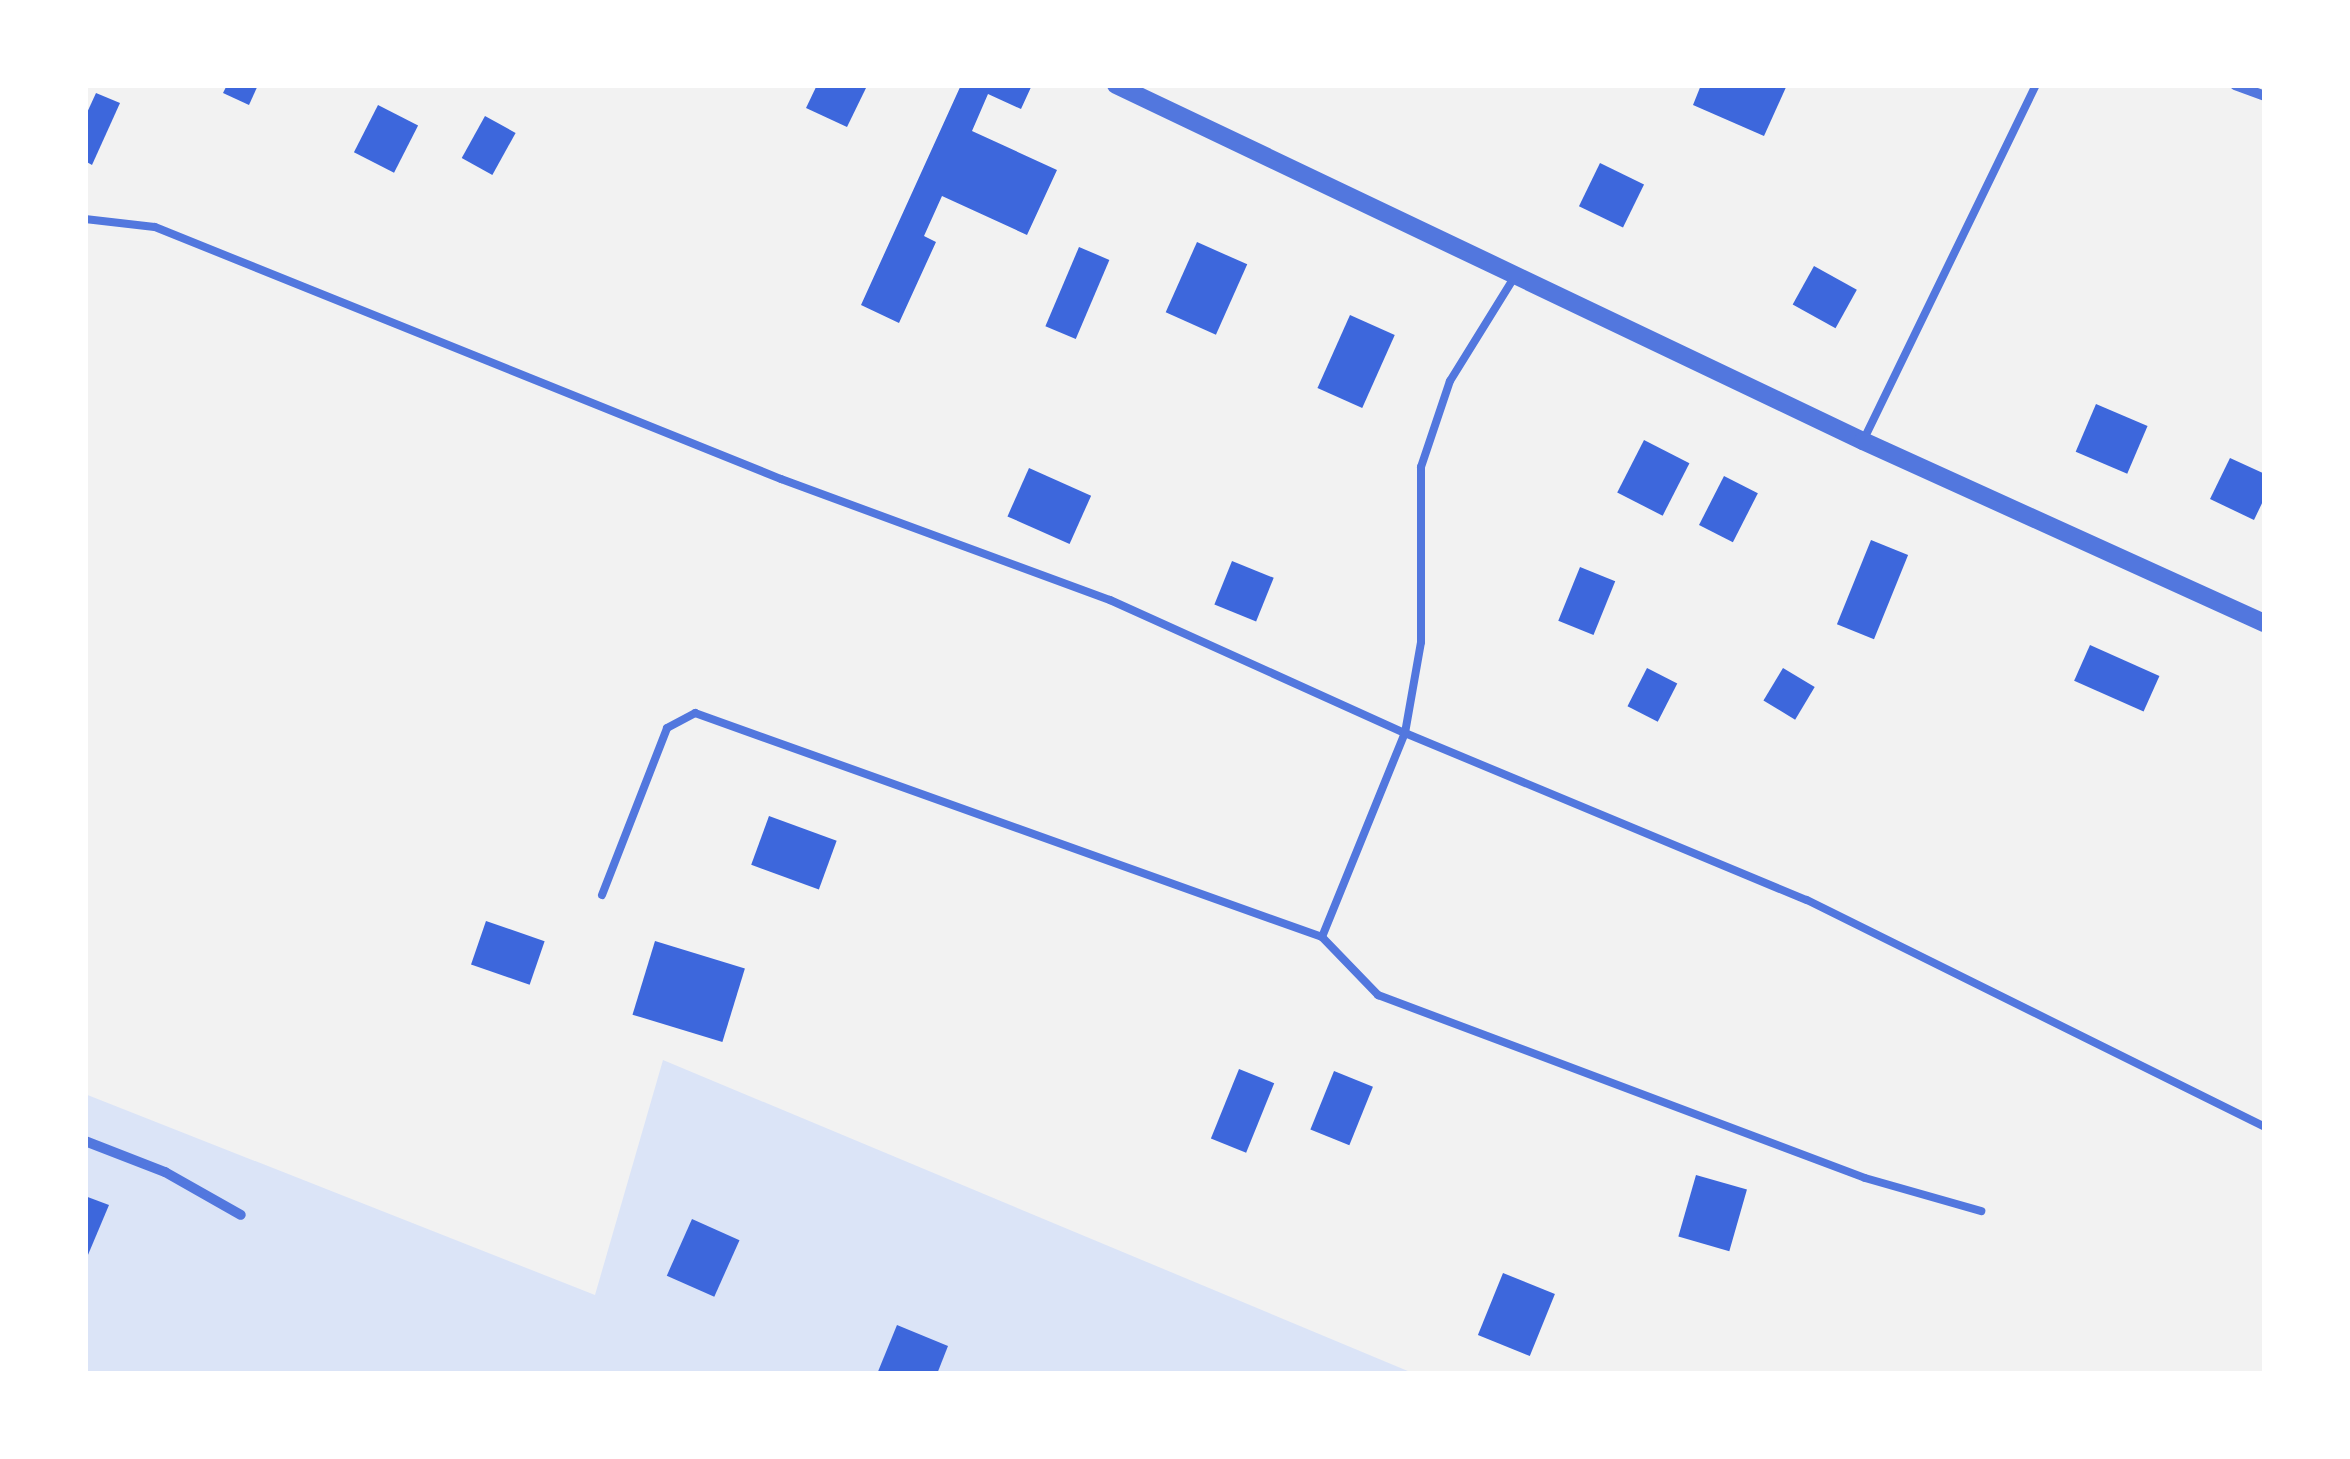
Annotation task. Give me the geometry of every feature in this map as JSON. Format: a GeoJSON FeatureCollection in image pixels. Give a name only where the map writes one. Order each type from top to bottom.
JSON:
{"type":"FeatureCollection","features":[{"type":"Feature","properties":{"kind":"street"},"geometry":{"type":"LineString","coordinates":[[1116,85],[1863,441],[2265,623]]}},
{"type":"Feature","properties":{"kind":"street"},"geometry":{"type":"LineString","coordinates":[[2235,85],[2265,96]]}},
{"type":"Feature","properties":{"kind":"street"},"geometry":{"type":"LineString","coordinates":[[85,1141],[166,1172],[240,1215]]}},
{"type":"Feature","properties":{"kind":"lane"},"geometry":{"type":"LineString","coordinates":[[1863,441],[2036,85]]}},
{"type":"Feature","properties":{"kind":"lane"},"geometry":{"type":"LineString","coordinates":[[85,219],[155,226],[781,479],[1110,600],[1404,733],[1807,900],[2265,1127]]}},
{"type":"Feature","properties":{"kind":"lane"},"geometry":{"type":"LineString","coordinates":[[1322,937],[1404,733],[1421,642],[1421,467],[1450,380],[1515,276]]}},
{"type":"Feature","properties":{"kind":"lane"},"geometry":{"type":"LineString","coordinates":[[602,896],[667,728],[695,713],[1322,937],[1378,995],[1865,1178],[1981,1211]]}},
{"type":"Feature","properties":{"kind":"shaded area"},"geometry":{"type":"Polygon","coordinates":[[[663,1060],[1415,1374],[85,1374],[85,1094],[595,1295],[663,1060]]]}},
{"type":"Feature","properties":{"kind":"building"},"geometry":{"type":"Polygon","coordinates":[[[227,85],[258,85],[249,105],[223,93],[227,85]]]}},
{"type":"Feature","properties":{"kind":"building"},"geometry":{"type":"Polygon","coordinates":[[[817,85],[866,88],[847,127],[806,108],[817,85]]]}},
{"type":"Feature","properties":{"kind":"building"},"geometry":{"type":"Polygon","coordinates":[[[961,85],[1032,85],[1021,109],[988,94],[972,131],[1057,170],[1027,235],[942,196],[924,236],[936,242],[899,323],[861,305],[961,85]]]}},
{"type":"Feature","properties":{"kind":"building"},"geometry":{"type":"Polygon","coordinates":[[[1701,85],[1787,85],[1764,136],[1693,105],[1701,85]]]}},
{"type":"Feature","properties":{"kind":"building"},"geometry":{"type":"Polygon","coordinates":[[[96,93],[120,103],[92,165],[85,161],[85,117],[96,93]]]}},
{"type":"Feature","properties":{"kind":"building"},"geometry":{"type":"Polygon","coordinates":[[[378,105],[418,125],[394,173],[354,152],[378,105]]]}},
{"type":"Feature","properties":{"kind":"building"},"geometry":{"type":"Polygon","coordinates":[[[485,116],[516,133],[492,175],[462,158],[485,116]]]}},
{"type":"Feature","properties":{"kind":"building"},"geometry":{"type":"Polygon","coordinates":[[[1600,163],[1644,184],[1623,228],[1579,206],[1600,163]]]}},
{"type":"Feature","properties":{"kind":"building"},"geometry":{"type":"Polygon","coordinates":[[[1197,242],[1247,264],[1216,335],[1166,312],[1197,242]]]}},
{"type":"Feature","properties":{"kind":"building"},"geometry":{"type":"Polygon","coordinates":[[[1079,247],[1109,260],[1076,339],[1045,326],[1079,247]]]}},
{"type":"Feature","properties":{"kind":"building"},"geometry":{"type":"Polygon","coordinates":[[[1814,266],[1857,290],[1836,328],[1793,304],[1814,266]]]}},
{"type":"Feature","properties":{"kind":"building"},"geometry":{"type":"Polygon","coordinates":[[[1350,315],[1395,335],[1362,408],[1317,388],[1350,315]]]}},
{"type":"Feature","properties":{"kind":"building"},"geometry":{"type":"Polygon","coordinates":[[[2096,404],[2148,426],[2127,474],[2076,452],[2096,404]]]}},
{"type":"Feature","properties":{"kind":"building"},"geometry":{"type":"Polygon","coordinates":[[[1644,440],[1689,463],[1663,516],[1617,493],[1644,440]]]}},
{"type":"Feature","properties":{"kind":"building"},"geometry":{"type":"Polygon","coordinates":[[[2230,458],[2265,474],[2265,497],[2254,520],[2210,499],[2230,458]]]}},
{"type":"Feature","properties":{"kind":"building"},"geometry":{"type":"Polygon","coordinates":[[[1029,468],[1091,496],[1070,544],[1007,516],[1029,468]]]}},
{"type":"Feature","properties":{"kind":"building"},"geometry":{"type":"Polygon","coordinates":[[[1724,476],[1758,493],[1733,542],[1699,525],[1724,476]]]}},
{"type":"Feature","properties":{"kind":"building"},"geometry":{"type":"Polygon","coordinates":[[[1871,540],[1908,555],[1874,639],[1837,624],[1871,540]]]}},
{"type":"Feature","properties":{"kind":"building"},"geometry":{"type":"Polygon","coordinates":[[[1232,561],[1274,578],[1256,621],[1214,605],[1232,561]]]}},
{"type":"Feature","properties":{"kind":"building"},"geometry":{"type":"Polygon","coordinates":[[[1580,567],[1615,581],[1594,635],[1558,621],[1580,567]]]}},
{"type":"Feature","properties":{"kind":"building"},"geometry":{"type":"Polygon","coordinates":[[[2090,645],[2159,676],[2144,712],[2074,681],[2090,645]]]}},
{"type":"Feature","properties":{"kind":"building"},"geometry":{"type":"Polygon","coordinates":[[[1647,668],[1677,683],[1658,722],[1627,706],[1647,668]]]}},
{"type":"Feature","properties":{"kind":"building"},"geometry":{"type":"Polygon","coordinates":[[[1783,668],[1815,687],[1795,720],[1763,701],[1783,668]]]}},
{"type":"Feature","properties":{"kind":"building"},"geometry":{"type":"Polygon","coordinates":[[[769,816],[837,841],[819,889],[751,865],[769,816]]]}},
{"type":"Feature","properties":{"kind":"building"},"geometry":{"type":"Polygon","coordinates":[[[486,921],[545,941],[530,985],[471,964],[486,921]]]}},
{"type":"Feature","properties":{"kind":"building"},"geometry":{"type":"Polygon","coordinates":[[[655,941],[745,968],[722,1042],[632,1015],[655,941]]]}},
{"type":"Feature","properties":{"kind":"building"},"geometry":{"type":"Polygon","coordinates":[[[1239,1069],[1274,1083],[1246,1153],[1211,1139],[1239,1069]]]}},
{"type":"Feature","properties":{"kind":"building"},"geometry":{"type":"Polygon","coordinates":[[[1334,1071],[1373,1087],[1349,1145],[1310,1129],[1334,1071]]]}},
{"type":"Feature","properties":{"kind":"building"},"geometry":{"type":"Polygon","coordinates":[[[1696,1175],[1747,1190],[1729,1251],[1678,1237],[1696,1175]]]}},
{"type":"Feature","properties":{"kind":"building"},"geometry":{"type":"Polygon","coordinates":[[[85,1196],[109,1205],[85,1262],[85,1196]]]}},
{"type":"Feature","properties":{"kind":"building"},"geometry":{"type":"Polygon","coordinates":[[[692,1219],[740,1240],[714,1297],[667,1276],[692,1219]]]}},
{"type":"Feature","properties":{"kind":"building"},"geometry":{"type":"Polygon","coordinates":[[[1503,1273],[1555,1294],[1530,1356],[1478,1335],[1503,1273]]]}},
{"type":"Feature","properties":{"kind":"building"},"geometry":{"type":"Polygon","coordinates":[[[897,1325],[948,1346],[937,1374],[877,1374],[897,1325]]]}}]}
